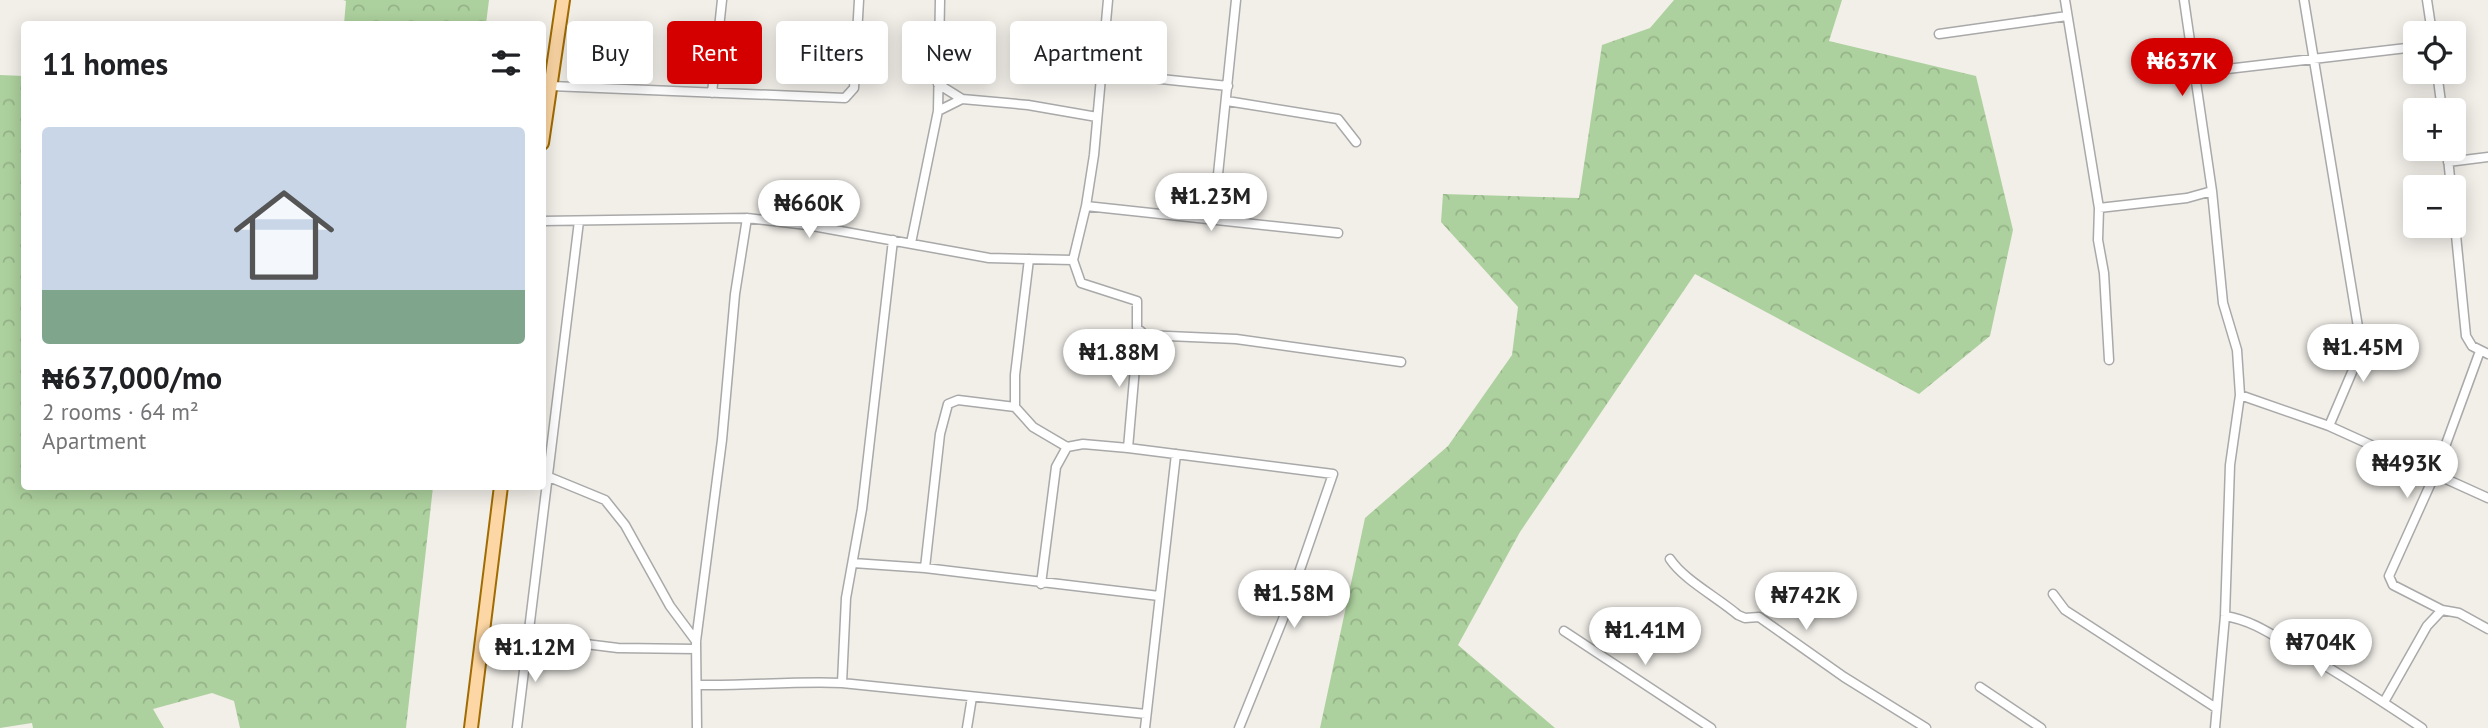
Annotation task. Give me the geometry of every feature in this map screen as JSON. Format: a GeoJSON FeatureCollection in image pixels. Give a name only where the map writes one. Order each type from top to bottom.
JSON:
{"type":"FeatureCollection","features":[{"type":"Feature","properties":{"kind":"main road"},"geometry":{"type":"LineString","coordinates":[[546,118],[563,0]]}},
{"type":"Feature","properties":{"kind":"main road"},"geometry":{"type":"LineString","coordinates":[[471,728],[501,490]]}},
{"type":"Feature","properties":{"kind":"street"},"geometry":{"type":"LineString","coordinates":[[712,93],[722,0]]}},
{"type":"Feature","properties":{"kind":"street"},"geometry":{"type":"LineString","coordinates":[[551,86],[845,98],[854,89],[859,0]]}},
{"type":"Feature","properties":{"kind":"street"},"geometry":{"type":"LineString","coordinates":[[940,0],[940,21]]}},
{"type":"Feature","properties":{"kind":"street"},"geometry":{"type":"LineString","coordinates":[[1107,21],[1108,0]]}},
{"type":"Feature","properties":{"kind":"street"},"geometry":{"type":"LineString","coordinates":[[1210,219],[1227,101],[1236,0]]}},
{"type":"Feature","properties":{"kind":"street"},"geometry":{"type":"LineString","coordinates":[[2065,0],[2099,208],[2098,240],[2104,273],[2109,360]]}},
{"type":"Feature","properties":{"kind":"street"},"geometry":{"type":"LineString","coordinates":[[2185,0],[2193,73],[2212,191],[2223,303],[2237,350],[2240,395],[2230,465],[2225,617],[2215,728]]}},
{"type":"Feature","properties":{"kind":"street"},"geometry":{"type":"LineString","coordinates":[[2304,0],[2359,333],[2358,358],[2329,426]]}},
{"type":"Feature","properties":{"kind":"street"},"geometry":{"type":"LineString","coordinates":[[2427,0],[2430,21]]}},
{"type":"Feature","properties":{"kind":"street"},"geometry":{"type":"LineString","coordinates":[[1939,34],[2067,16]]}},
{"type":"Feature","properties":{"kind":"street"},"geometry":{"type":"LineString","coordinates":[[2193,73],[2403,49]]}},
{"type":"Feature","properties":{"kind":"street"},"geometry":{"type":"LineString","coordinates":[[1167,80],[1228,86]]}},
{"type":"Feature","properties":{"kind":"street"},"geometry":{"type":"LineString","coordinates":[[939,84],[962,99],[1028,105],[1097,117]]}},
{"type":"Feature","properties":{"kind":"street"},"geometry":{"type":"LineString","coordinates":[[911,243],[938,111],[939,84]]}},
{"type":"Feature","properties":{"kind":"street"},"geometry":{"type":"LineString","coordinates":[[1102,84],[1086,206],[1073,260],[1082,283],[1137,301],[1138,332],[1128,448]]}},
{"type":"Feature","properties":{"kind":"street"},"geometry":{"type":"LineString","coordinates":[[938,111],[962,99]]}},
{"type":"Feature","properties":{"kind":"street"},"geometry":{"type":"LineString","coordinates":[[1227,101],[1338,119],[1356,142]]}},
{"type":"Feature","properties":{"kind":"street"},"geometry":{"type":"LineString","coordinates":[[2450,175],[2448,162],[2488,157]]}},
{"type":"Feature","properties":{"kind":"street"},"geometry":{"type":"LineString","coordinates":[[2099,208],[2187,198],[2212,191]]}},
{"type":"Feature","properties":{"kind":"street"},"geometry":{"type":"LineString","coordinates":[[1086,206],[1338,233]]}},
{"type":"Feature","properties":{"kind":"street"},"geometry":{"type":"LineString","coordinates":[[546,220],[747,218],[807,225],[989,258],[1073,260]]}},
{"type":"Feature","properties":{"kind":"street"},"geometry":{"type":"LineString","coordinates":[[696,728],[696,645],[722,439],[735,294],[747,218]]}},
{"type":"Feature","properties":{"kind":"street"},"geometry":{"type":"LineString","coordinates":[[517,728],[518,702],[529,636],[579,221]]}},
{"type":"Feature","properties":{"kind":"street"},"geometry":{"type":"LineString","coordinates":[[2456,238],[2467,341],[2484,352],[2435,474],[2389,576],[2393,585],[2442,610],[2459,613],[2488,629]]}},
{"type":"Feature","properties":{"kind":"street"},"geometry":{"type":"LineString","coordinates":[[842,682],[844,621],[893,240]]}},
{"type":"Feature","properties":{"kind":"street"},"geometry":{"type":"LineString","coordinates":[[1015,407],[1015,375],[1030,259]]}},
{"type":"Feature","properties":{"kind":"street"},"geometry":{"type":"LineString","coordinates":[[1138,332],[1236,339],[1401,362]]}},
{"type":"Feature","properties":{"kind":"street"},"geometry":{"type":"LineString","coordinates":[[2240,395],[2329,426],[2488,498]]}},
{"type":"Feature","properties":{"kind":"street"},"geometry":{"type":"LineString","coordinates":[[925,568],[940,433],[948,404],[958,400],[1015,407],[1033,427],[1067,447],[1083,444],[1128,448],[1333,474],[1275,642],[1239,728]]}},
{"type":"Feature","properties":{"kind":"street"},"geometry":{"type":"LineString","coordinates":[[1041,584],[1056,467],[1067,447]]}},
{"type":"Feature","properties":{"kind":"street"},"geometry":{"type":"LineString","coordinates":[[1145,728],[1159,596],[1175,489],[1176,454]]}},
{"type":"Feature","properties":{"kind":"street"},"geometry":{"type":"LineString","coordinates":[[549,477],[605,500],[625,525],[670,606],[696,645]]}},
{"type":"Feature","properties":{"kind":"street"},"geometry":{"type":"LineString","coordinates":[[1670,559],[1685,578],[1702,585],[1738,615],[1745,618],[1759,617],[1844,677],[1926,728]]}},
{"type":"Feature","properties":{"kind":"street"},"geometry":{"type":"LineString","coordinates":[[853,563],[925,568],[1041,584],[1159,596]]}},
{"type":"Feature","properties":{"kind":"street"},"geometry":{"type":"LineString","coordinates":[[2053,594],[2065,610],[2216,708]]}},
{"type":"Feature","properties":{"kind":"street"},"geometry":{"type":"LineString","coordinates":[[2384,702],[2427,626],[2442,610]]}},
{"type":"Feature","properties":{"kind":"street"},"geometry":{"type":"LineString","coordinates":[[2225,617],[2252,624],[2344,676],[2422,728]]}},
{"type":"Feature","properties":{"kind":"street"},"geometry":{"type":"LineString","coordinates":[[1564,631],[1711,728]]}},
{"type":"Feature","properties":{"kind":"street"},"geometry":{"type":"LineString","coordinates":[[529,636],[618,648],[696,645]]}},
{"type":"Feature","properties":{"kind":"street"},"geometry":{"type":"LineString","coordinates":[[698,685],[842,682],[1146,714]]}},
{"type":"Feature","properties":{"kind":"street"},"geometry":{"type":"LineString","coordinates":[[1980,687],[2041,728]]}},
{"type":"Feature","properties":{"kind":"street"},"geometry":{"type":"LineString","coordinates":[[967,728],[972,697]]}},
{"type":"Feature","properties":{"kind":"green space"},"geometry":{"type":"Polygon","coordinates":[[[343,0],[489,0],[486,21],[344,21],[346,1],[343,0]]]}},
{"type":"Feature","properties":{"kind":"green space"},"geometry":{"type":"Polygon","coordinates":[[[1674,0],[1842,0],[1829,41],[1976,76],[2013,230],[1990,336],[1919,394],[1695,274],[1520,532],[1458,645],[1555,728],[1320,728],[1365,518],[1448,446],[1512,355],[1518,307],[1441,222],[1443,194],[1579,198],[1602,45],[1650,28],[1674,0]]]}},
{"type":"Feature","properties":{"kind":"green space"},"geometry":{"type":"Polygon","coordinates":[[[0,75],[21,76],[21,490],[433,490],[406,728],[240,728],[234,701],[212,693],[153,709],[164,728],[33,728],[32,723],[0,728],[0,75]]]}}]}
